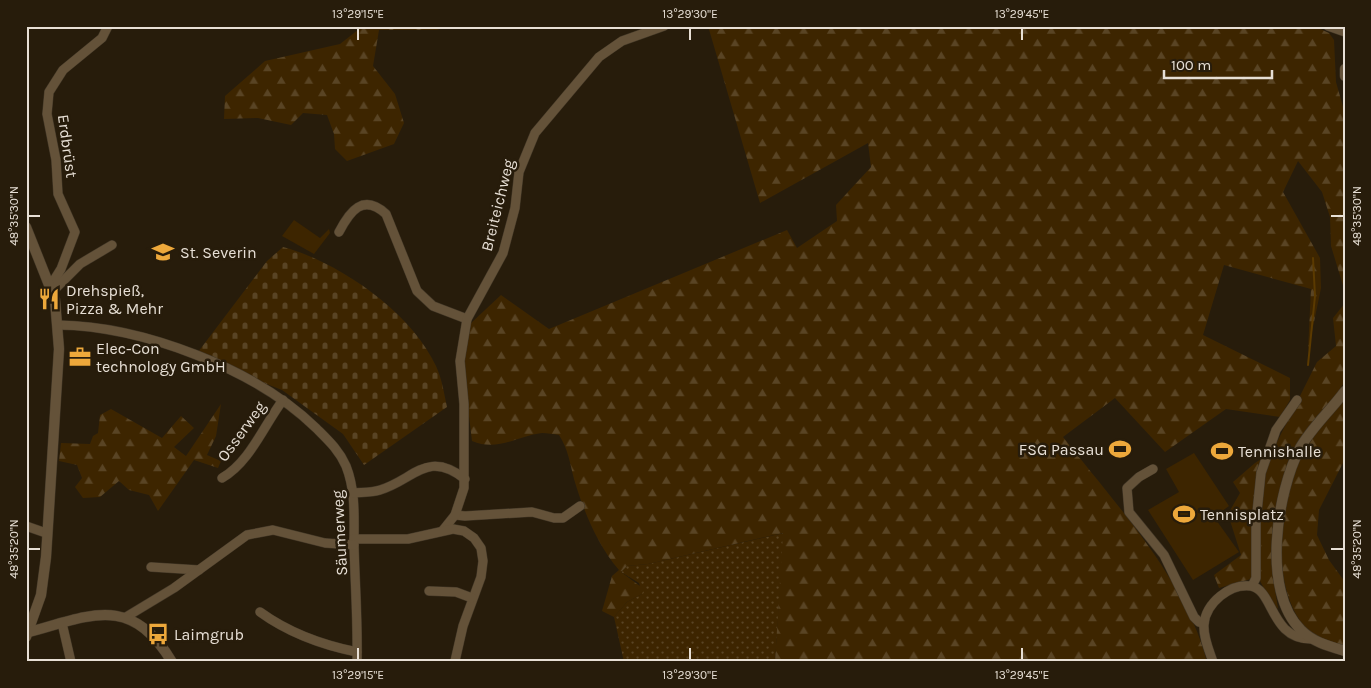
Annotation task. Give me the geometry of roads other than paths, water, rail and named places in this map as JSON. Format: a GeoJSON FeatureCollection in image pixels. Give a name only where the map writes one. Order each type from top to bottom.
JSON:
{"type":"FeatureCollection","features":[{"type":"Feature","properties":{"kind":"street","name":"Erdbrüst"},"geometry":{"type":"LineString","coordinates":[[52,288],[75,232],[58,194],[56,160],[47,114],[49,92],[63,70],[102,38],[108,26]]}},
{"type":"Feature","properties":{"kind":"street","name":"Breiteichweg"},"geometry":{"type":"LineString","coordinates":[[443,530],[455,515],[462,500],[465,479],[464,404],[460,361],[468,319],[503,253],[515,208],[519,172],[536,133],[599,57],[622,41],[664,26]]}},
{"type":"Feature","properties":{"kind":"street"},"geometry":{"type":"LineString","coordinates":[[1328,26],[1345,32]]}},
{"type":"Feature","properties":{"kind":"street"},"geometry":{"type":"LineString","coordinates":[[1345,69],[1345,76]]}},
{"type":"Feature","properties":{"kind":"street"},"geometry":{"type":"LineString","coordinates":[[339,232],[347,216],[354,209],[360,205],[375,205],[386,214],[417,291],[433,306],[468,319]]}},
{"type":"Feature","properties":{"kind":"street"},"geometry":{"type":"LineString","coordinates":[[26,228],[52,288],[58,326],[59,349],[46,532],[46,557],[41,595],[28,635]]}},
{"type":"Feature","properties":{"kind":"street"},"geometry":{"type":"LineString","coordinates":[[52,288],[80,264],[112,245]]}},
{"type":"Feature","properties":{"kind":"street","name":"Säumerweg"},"geometry":{"type":"LineString","coordinates":[[58,326],[103,329],[158,343],[243,376],[261,385],[282,400],[335,446],[346,466],[352,493],[358,597],[357,662]]}},
{"type":"Feature","properties":{"kind":"street"},"geometry":{"type":"LineString","coordinates":[[1311,639],[1299,628],[1291,615],[1278,578],[1275,548],[1280,505],[1291,468],[1301,446],[1345,391]]}},
{"type":"Feature","properties":{"kind":"street","name":"Osserweg"},"geometry":{"type":"LineString","coordinates":[[222,478],[233,472],[241,462],[282,400]]}},
{"type":"Feature","properties":{"kind":"street"},"geometry":{"type":"LineString","coordinates":[[1252,586],[1256,578],[1256,522],[1261,473],[1276,430],[1296,400]]}},
{"type":"Feature","properties":{"kind":"street"},"geometry":{"type":"LineString","coordinates":[[352,493],[380,490],[432,466],[448,468],[465,479]]}},
{"type":"Feature","properties":{"kind":"street"},"geometry":{"type":"LineString","coordinates":[[1153,468],[1127,488],[1129,512],[1164,556],[1194,617],[1199,622],[1204,623]]}},
{"type":"Feature","properties":{"kind":"street"},"geometry":{"type":"LineString","coordinates":[[455,515],[532,512],[554,518],[563,518],[580,506]]}},
{"type":"Feature","properties":{"kind":"street"},"geometry":{"type":"LineString","coordinates":[[26,526],[46,532]]}},
{"type":"Feature","properties":{"kind":"street"},"geometry":{"type":"LineString","coordinates":[[126,618],[199,570],[238,540],[259,532],[273,530],[325,544],[408,539],[443,530],[464,531],[474,538],[481,548],[483,561],[481,576],[472,598],[455,661]]}},
{"type":"Feature","properties":{"kind":"street"},"geometry":{"type":"LineString","coordinates":[[151,567],[199,570]]}},
{"type":"Feature","properties":{"kind":"street"},"geometry":{"type":"LineString","coordinates":[[1213,662],[1204,634],[1204,623],[1209,608],[1217,599],[1239,587],[1252,586],[1260,592],[1286,631],[1300,639],[1311,639],[1345,651]]}},
{"type":"Feature","properties":{"kind":"street"},"geometry":{"type":"LineString","coordinates":[[428,591],[456,592],[472,598]]}},
{"type":"Feature","properties":{"kind":"street"},"geometry":{"type":"LineString","coordinates":[[260,612],[274,622],[325,646],[357,652]]}},
{"type":"Feature","properties":{"kind":"street"},"geometry":{"type":"LineString","coordinates":[[28,635],[62,623],[99,614],[126,618],[134,620],[149,632],[172,662]]}},
{"type":"Feature","properties":{"kind":"street"},"geometry":{"type":"LineString","coordinates":[[62,623],[71,662]]}},
{"type":"Feature","properties":{"kind":"waterway"},"geometry":{"type":"LineString","coordinates":[[1308,365],[1315,296],[1313,258]]}},
{"type":"Feature","properties":{"kind":"place","name":"St. Severin"},"geometry":{"type":"Point","coordinates":[163,252]}},
{"type":"Feature","properties":{"kind":"place","name":"Drehspieß, Pizza & Mehr"},"geometry":{"type":"Point","coordinates":[49,299]}},
{"type":"Feature","properties":{"kind":"place","name":"Elec-Con technology GmbH"},"geometry":{"type":"Point","coordinates":[80,357]}},
{"type":"Feature","properties":{"kind":"place","name":"FSG Passau"},"geometry":{"type":"Point","coordinates":[1120,449]}},
{"type":"Feature","properties":{"kind":"place","name":"Tennishalle"},"geometry":{"type":"Point","coordinates":[1222,451]}},
{"type":"Feature","properties":{"kind":"place","name":"Tennisplatz"},"geometry":{"type":"Point","coordinates":[1184,514]}},
{"type":"Feature","properties":{"kind":"place","name":"Laimgrub"},"geometry":{"type":"Point","coordinates":[158,634]}}]}
